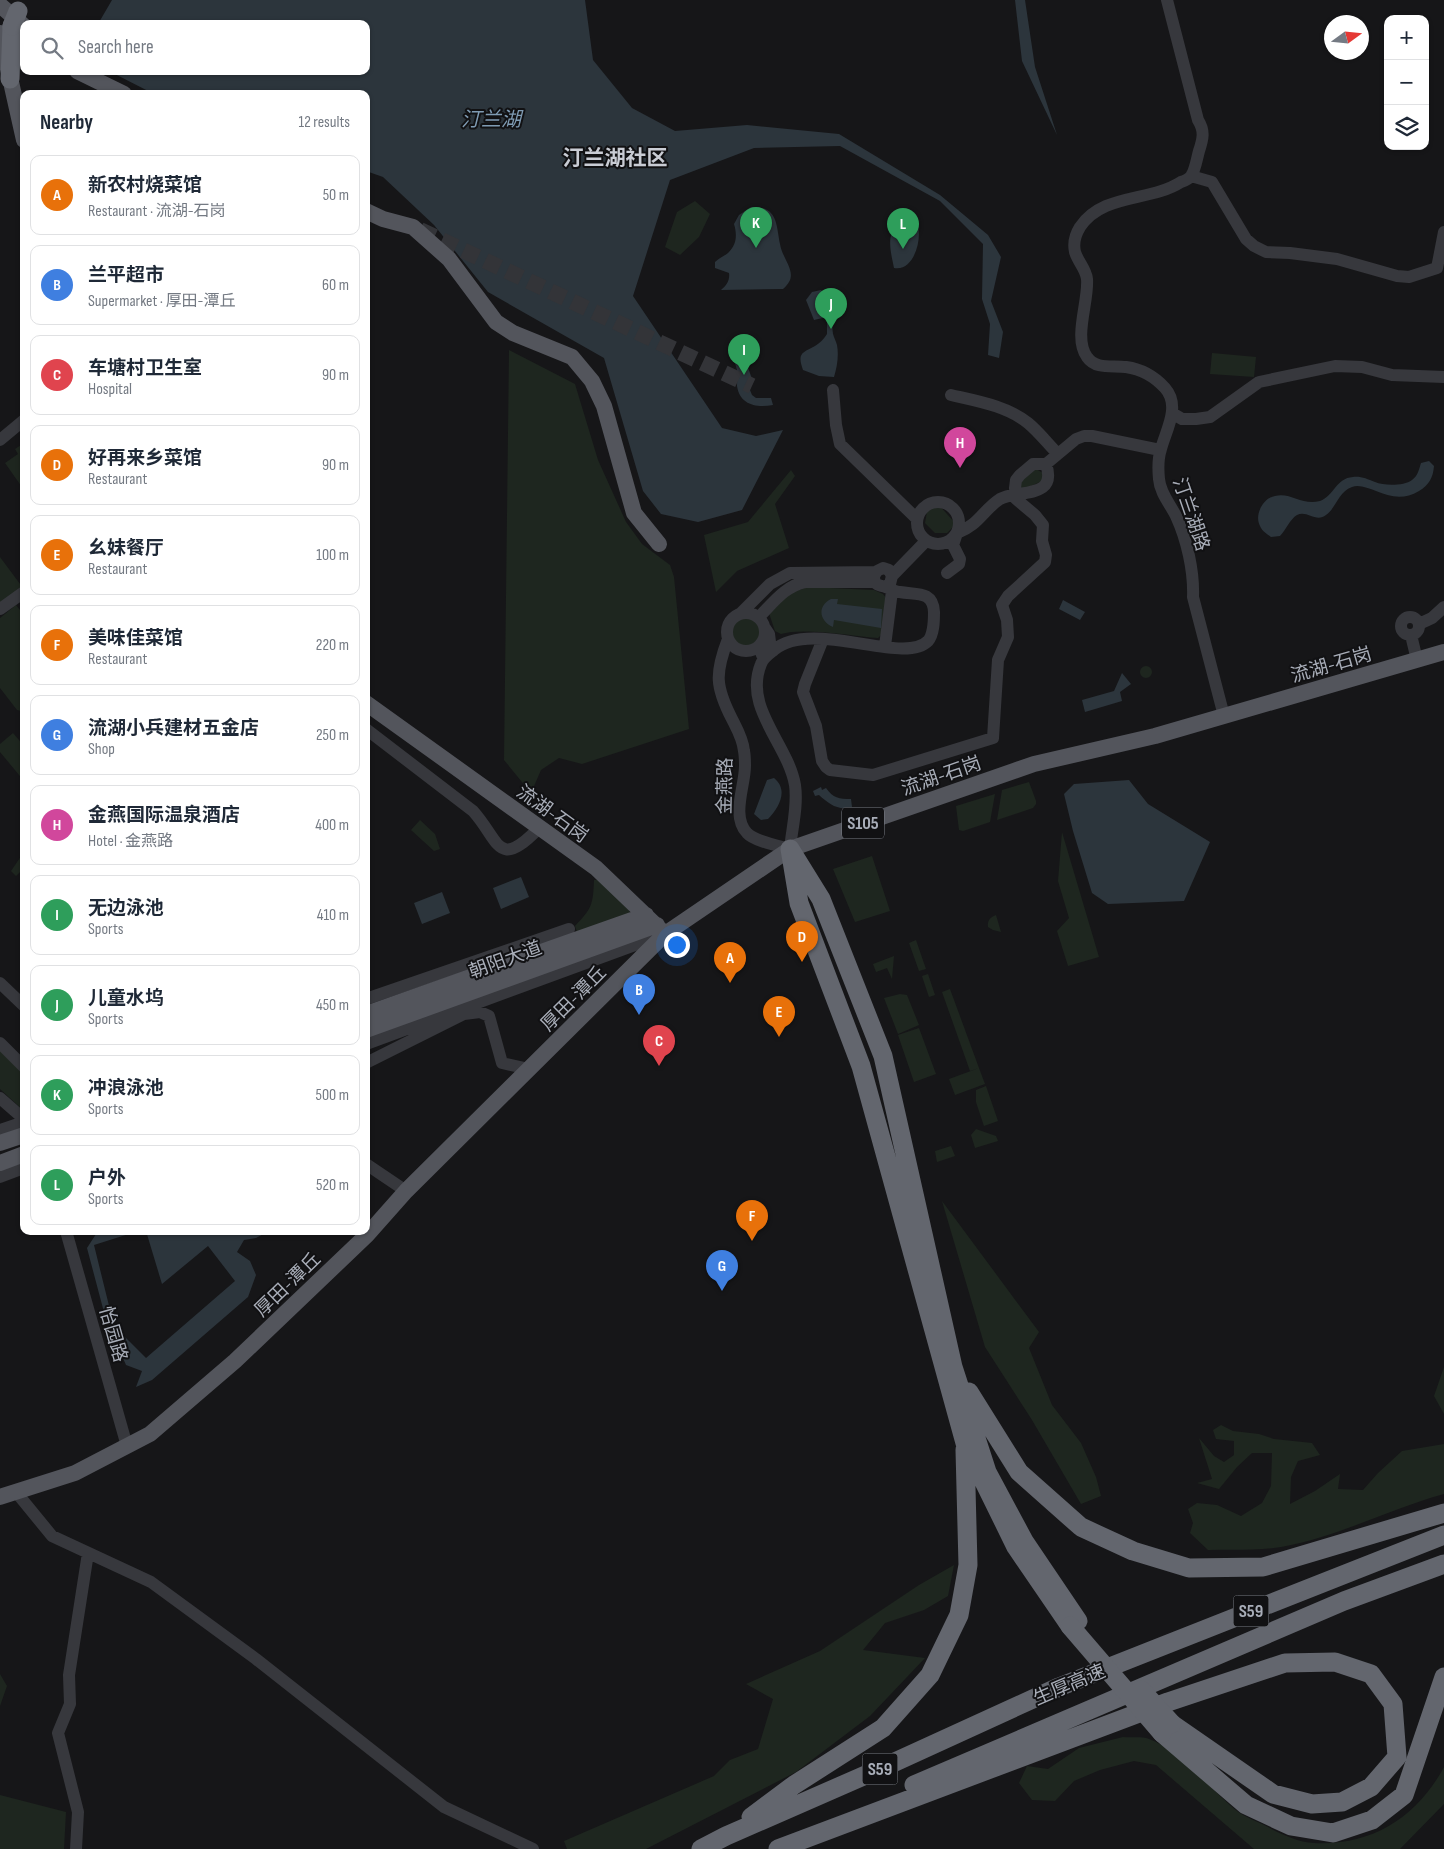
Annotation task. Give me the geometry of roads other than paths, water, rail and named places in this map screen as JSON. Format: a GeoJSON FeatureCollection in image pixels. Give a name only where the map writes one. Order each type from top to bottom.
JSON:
{"type":"FeatureCollection","features":[{"type":"Feature","properties":{"kind":"highway"},"geometry":{"type":"LineString","coordinates":[[10,79],[12,17]]}},
{"type":"Feature","properties":{"kind":"highway"},"geometry":{"type":"LineString","coordinates":[[0,63],[10,79]]}},
{"type":"Feature","properties":{"kind":"highway"},"geometry":{"type":"LineString","coordinates":[[790,849],[821,899],[882,1056],[953,1367],[987,1472],[1024,1541],[1074,1624]]}},
{"type":"Feature","properties":{"kind":"highway"},"geometry":{"type":"LineString","coordinates":[[790,849],[799,903],[862,1066],[965,1443],[1016,1547],[1074,1624],[1167,1728],[1246,1805],[1291,1826],[1333,1833],[1372,1820],[1404,1795],[1444,1676]]}},
{"type":"Feature","properties":{"kind":"highway"},"geometry":{"type":"LineString","coordinates":[[953,1367],[1019,1472],[1081,1528],[1134,1551],[1189,1568],[1263,1567],[1444,1513]]}},
{"type":"Feature","properties":{"kind":"highway"},"geometry":{"type":"LineString","coordinates":[[726,1836],[794,1786],[883,1728],[930,1675],[959,1615],[968,1565],[965,1443]]}},
{"type":"Feature","properties":{"kind":"highway","name":"生厚高速"},"geometry":{"type":"LineString","coordinates":[[700,1849],[1058,1687],[1444,1535]]}},
{"type":"Feature","properties":{"kind":"highway","name":"生厚高速"},"geometry":{"type":"LineString","coordinates":[[772,1849],[890,1796],[1344,1601],[1444,1564]]}},
{"type":"Feature","properties":{"kind":"highway"},"geometry":{"type":"LineString","coordinates":[[778,1849],[1168,1702],[1286,1663],[1335,1662],[1371,1674],[1393,1704],[1397,1757],[1371,1787],[1342,1802],[1312,1804],[1273,1794],[1167,1728]]}},
{"type":"Feature","properties":{"kind":"main road"},"geometry":{"type":"LineString","coordinates":[[86,75],[116,90]]}},
{"type":"Feature","properties":{"kind":"main road"},"geometry":{"type":"LineString","coordinates":[[10,79],[20,123]]}},
{"type":"Feature","properties":{"kind":"main road"},"geometry":{"type":"LineString","coordinates":[[370,213],[383,219],[414,227],[449,259],[496,322],[513,333],[572,357],[592,381],[604,406],[634,513],[659,544]]}},
{"type":"Feature","properties":{"kind":"main road","name":"流湖-石岗"},"geometry":{"type":"LineString","coordinates":[[370,705],[596,868],[656,925],[790,849],[1034,764],[1155,736],[1444,652]]}},
{"type":"Feature","properties":{"kind":"main road","name":"朝阳大道"},"geometry":{"type":"LineString","coordinates":[[370,1013],[656,925]]}},
{"type":"Feature","properties":{"kind":"main road","name":"朝阳大道"},"geometry":{"type":"LineString","coordinates":[[370,1029],[403,1024],[656,925]]}},
{"type":"Feature","properties":{"kind":"main road","name":"厚田-潭丘"},"geometry":{"type":"LineString","coordinates":[[370,1229],[529,1069],[656,925]]}},
{"type":"Feature","properties":{"kind":"main road"},"geometry":{"type":"LineString","coordinates":[[0,1143],[20,1136]]}},
{"type":"Feature","properties":{"kind":"main road"},"geometry":{"type":"LineString","coordinates":[[0,1163],[20,1156]]}},
{"type":"Feature","properties":{"kind":"main road","name":"厚田-潭丘"},"geometry":{"type":"LineString","coordinates":[[0,1497],[75,1474],[150,1434],[236,1361],[364,1235]]}},
{"type":"Feature","properties":{"kind":"street"},"geometry":{"type":"LineString","coordinates":[[1167,0],[1198,120],[1203,128],[1203,138],[1191,176],[1212,182],[1246,239],[1266,252],[1337,259],[1397,276],[1409,277],[1437,268],[1444,232]]}},
{"type":"Feature","properties":{"kind":"street","name":"汀兰湖路"},"geometry":{"type":"LineString","coordinates":[[1191,176],[1174,187],[1122,200],[1095,212],[1078,229],[1074,242],[1075,254],[1084,268],[1087,278],[1083,326],[1083,348],[1087,357],[1093,363],[1102,366],[1125,367],[1146,373],[1158,380],[1167,390],[1172,402],[1170,426],[1160,450],[1159,482],[1176,516],[1184,540],[1194,585],[1193,597],[1224,716]]}},
{"type":"Feature","properties":{"kind":"street"},"geometry":{"type":"LineString","coordinates":[[1172,413],[1182,419],[1196,420],[1210,417],[1227,407],[1251,386],[1260,382],[1335,366],[1362,367],[1392,376],[1444,377]]}},
{"type":"Feature","properties":{"kind":"street"},"geometry":{"type":"LineString","coordinates":[[833,390],[836,425],[840,444],[916,519]]}},
{"type":"Feature","properties":{"kind":"street"},"geometry":{"type":"LineString","coordinates":[[951,396],[985,403],[1015,415],[1028,423],[1058,454]]}},
{"type":"Feature","properties":{"kind":"street"},"geometry":{"type":"LineString","coordinates":[[0,440],[20,423]]}},
{"type":"Feature","properties":{"kind":"street"},"geometry":{"type":"LineString","coordinates":[[823,639],[804,684],[803,692],[816,726],[822,761],[830,770],[873,775],[993,738],[998,660],[1008,637],[1007,620],[1002,605],[1008,596],[1045,562],[1046,555],[1042,541],[1043,525],[1035,515],[1020,504],[1015,494],[1016,480],[1033,464],[1046,464],[1076,438],[1092,436],[1160,450]]}},
{"type":"Feature","properties":{"kind":"street"},"geometry":{"type":"LineString","coordinates":[[947,572],[959,564],[960,559],[953,545],[957,533],[959,518],[956,511],[944,502],[937,501],[930,503],[919,512],[916,526],[924,539],[940,544],[953,538],[957,533],[969,528],[1000,499],[1015,494],[1031,493],[1042,488],[1049,475],[1046,464]]}},
{"type":"Feature","properties":{"kind":"street"},"geometry":{"type":"LineString","coordinates":[[887,646],[889,582],[924,539]]}},
{"type":"Feature","properties":{"kind":"street","name":"金燕路"},"geometry":{"type":"LineString","coordinates":[[741,613],[753,614],[776,639],[823,639],[909,649],[919,647],[930,638],[934,609],[931,599],[927,596],[889,582],[814,571],[790,573],[770,584],[741,613],[730,620],[727,626],[730,642],[724,668],[728,696],[744,729],[749,745],[750,775],[746,802],[746,820],[748,826],[755,832],[790,849]]}},
{"type":"Feature","properties":{"kind":"street","name":"金燕路"},"geometry":{"type":"LineString","coordinates":[[730,642],[741,650],[754,649],[763,641],[764,627],[784,591],[794,585],[805,582],[889,582]]}},
{"type":"Feature","properties":{"kind":"street"},"geometry":{"type":"LineString","coordinates":[[0,609],[20,595]]}},
{"type":"Feature","properties":{"kind":"street"},"geometry":{"type":"LineString","coordinates":[[1417,660],[1411,635],[1416,632],[1419,624],[1432,618],[1444,607]]}},
{"type":"Feature","properties":{"kind":"street","name":"金燕路"},"geometry":{"type":"LineString","coordinates":[[764,627],[770,642],[757,662],[750,680],[756,708],[785,765],[791,790],[790,849]]}},
{"type":"Feature","properties":{"kind":"street","name":"金燕路"},"geometry":{"type":"LineString","coordinates":[[790,849],[796,803],[795,784],[790,767],[762,714],[758,674],[761,662],[776,648],[797,639]]}},
{"type":"Feature","properties":{"kind":"street"},"geometry":{"type":"LineString","coordinates":[[370,732],[473,811],[494,842],[500,846],[507,849],[514,848],[524,843],[539,828]]}},
{"type":"Feature","properties":{"kind":"street"},"geometry":{"type":"LineString","coordinates":[[370,998],[569,928]]}},
{"type":"Feature","properties":{"kind":"street"},"geometry":{"type":"LineString","coordinates":[[0,983],[20,1002]]}},
{"type":"Feature","properties":{"kind":"street"},"geometry":{"type":"LineString","coordinates":[[370,1061],[464,1014],[480,1012],[489,1016],[502,1063],[529,1069]]}},
{"type":"Feature","properties":{"kind":"street"},"geometry":{"type":"LineString","coordinates":[[370,1042],[403,1024],[418,1037]]}},
{"type":"Feature","properties":{"kind":"street"},"geometry":{"type":"LineString","coordinates":[[0,1044],[20,1063]]}},
{"type":"Feature","properties":{"kind":"street"},"geometry":{"type":"LineString","coordinates":[[0,1098],[20,1116]]}},
{"type":"Feature","properties":{"kind":"street"},"geometry":{"type":"LineString","coordinates":[[0,1130],[20,1122]]}},
{"type":"Feature","properties":{"kind":"street"},"geometry":{"type":"LineString","coordinates":[[370,1167],[406,1191]]}},
{"type":"Feature","properties":{"kind":"street"},"geometry":{"type":"LineString","coordinates":[[0,1177],[20,1170]]}},
{"type":"Feature","properties":{"kind":"street","name":"怡园路"},"geometry":{"type":"LineString","coordinates":[[67,1235],[127,1446]]}},
{"type":"Feature","properties":{"kind":"street"},"geometry":{"type":"LineString","coordinates":[[16,1492],[52,1536],[151,1582],[256,1659],[444,1807],[533,1849]]}},
{"type":"Feature","properties":{"kind":"street"},"geometry":{"type":"LineString","coordinates":[[76,1849],[78,1812],[58,1733],[70,1704],[69,1675],[88,1553]]}},
{"type":"Feature","properties":{"kind":"water","name":"汀兰湖"},"geometry":{"type":"Polygon","coordinates":[[[112,0],[585,0],[593,60],[632,108],[675,131],[747,125],[839,134],[940,195],[988,235],[1001,257],[991,301],[1003,332],[999,358],[988,355],[990,324],[982,299],[983,244],[940,201],[840,146],[754,148],[670,180],[633,296],[722,428],[756,436],[783,430],[742,510],[698,522],[661,514],[643,491],[604,358],[488,292],[434,225],[383,177],[370,172],[370,90],[146,90],[117,75],[370,75],[370,20],[100,20],[112,0]]]}},
{"type":"Feature","properties":{"kind":"water"},"geometry":{"type":"Polygon","coordinates":[[[1015,0],[1025,0],[1035,67],[1057,135],[1022,61],[1015,0]]]}},
{"type":"Feature","properties":{"kind":"water"},"geometry":{"type":"Polygon","coordinates":[[[751,207],[760,207],[771,213],[774,218],[791,278],[783,289],[721,290],[728,282],[729,273],[715,268],[715,262],[734,246],[736,231],[734,224],[739,215],[751,207]]]}},
{"type":"Feature","properties":{"kind":"water"},"geometry":{"type":"Polygon","coordinates":[[[913,224],[918,226],[919,232],[915,254],[906,265],[901,268],[894,268],[890,246],[891,235],[897,228],[913,224]]]}},
{"type":"Feature","properties":{"kind":"water"},"geometry":{"type":"Polygon","coordinates":[[[821,290],[831,306],[833,334],[837,345],[838,353],[834,377],[819,376],[803,370],[801,360],[804,352],[819,344],[827,334],[827,317],[814,320],[806,300],[812,292],[821,290]]]}},
{"type":"Feature","properties":{"kind":"water"},"geometry":{"type":"Polygon","coordinates":[[[730,347],[736,348],[739,357],[744,356],[752,379],[750,390],[752,395],[756,398],[771,398],[773,405],[761,406],[750,404],[742,397],[737,386],[737,370],[730,347]]]}},
{"type":"Feature","properties":{"kind":"water"},"geometry":{"type":"Polygon","coordinates":[[[1429,461],[1434,466],[1430,481],[1419,491],[1409,495],[1390,496],[1366,487],[1352,487],[1344,492],[1326,515],[1319,518],[1304,514],[1297,515],[1280,536],[1271,537],[1263,531],[1258,522],[1259,512],[1263,503],[1271,497],[1281,495],[1308,502],[1320,501],[1325,499],[1343,480],[1353,477],[1361,477],[1383,484],[1394,485],[1404,483],[1416,476],[1421,463],[1429,461]]]}},
{"type":"Feature","properties":{"kind":"water"},"geometry":{"type":"Polygon","coordinates":[[[831,599],[838,599],[837,604],[882,609],[881,628],[834,620],[833,627],[825,621],[822,613],[823,605],[831,599]]]}},
{"type":"Feature","properties":{"kind":"water"},"geometry":{"type":"Polygon","coordinates":[[[1063,600],[1085,612],[1080,620],[1059,609],[1063,600]]]}},
{"type":"Feature","properties":{"kind":"water"},"geometry":{"type":"Polygon","coordinates":[[[1122,673],[1131,684],[1120,692],[1122,701],[1085,712],[1082,700],[1114,691],[1122,673]]]}},
{"type":"Feature","properties":{"kind":"water"},"geometry":{"type":"Polygon","coordinates":[[[774,778],[781,788],[781,799],[776,810],[768,819],[761,820],[754,814],[767,780],[774,778]]]}},
{"type":"Feature","properties":{"kind":"water"},"geometry":{"type":"Polygon","coordinates":[[[1129,780],[1148,804],[1210,842],[1184,901],[1108,904],[1092,893],[1064,794],[1074,784],[1129,780]]]}},
{"type":"Feature","properties":{"kind":"water"},"geometry":{"type":"Polygon","coordinates":[[[821,787],[822,790],[826,788],[837,797],[851,799],[852,807],[838,807],[830,804],[819,795],[815,796],[813,791],[821,787]]]}},
{"type":"Feature","properties":{"kind":"water"},"geometry":{"type":"Polygon","coordinates":[[[521,877],[529,897],[501,909],[493,888],[521,877]]]}},
{"type":"Feature","properties":{"kind":"water"},"geometry":{"type":"Polygon","coordinates":[[[442,892],[450,913],[422,924],[414,903],[442,892]]]}},
{"type":"Feature","properties":{"kind":"water"},"geometry":{"type":"Polygon","coordinates":[[[95,1235],[126,1235],[94,1245],[114,1326],[146,1358],[235,1281],[208,1246],[162,1284],[147,1235],[262,1235],[244,1240],[237,1252],[250,1261],[256,1275],[248,1297],[152,1380],[136,1387],[142,1371],[126,1365],[105,1316],[87,1248],[95,1235]]]}},
{"type":"Feature","properties":{"kind":"tunnel"},"geometry":{"type":"LineString","coordinates":[[420,230],[752,386]]}},
{"type":"Feature","properties":{"kind":"place","name":"冲浪泳池"},"geometry":{"type":"Point","coordinates":[756,248]}},
{"type":"Feature","properties":{"kind":"place","name":"户外"},"geometry":{"type":"Point","coordinates":[903,249]}},
{"type":"Feature","properties":{"kind":"place","name":"儿童水坞"},"geometry":{"type":"Point","coordinates":[831,329]}},
{"type":"Feature","properties":{"kind":"place","name":"无边泳池"},"geometry":{"type":"Point","coordinates":[744,375]}},
{"type":"Feature","properties":{"kind":"place","name":"金燕国际温泉酒店"},"geometry":{"type":"Point","coordinates":[960,468]}},
{"type":"Feature","properties":{"kind":"place","name":"好再来乡菜馆"},"geometry":{"type":"Point","coordinates":[802,962]}},
{"type":"Feature","properties":{"kind":"place","name":"新农村烧菜馆"},"geometry":{"type":"Point","coordinates":[730,983]}},
{"type":"Feature","properties":{"kind":"place","name":"兰平超市"},"geometry":{"type":"Point","coordinates":[639,1015]}},
{"type":"Feature","properties":{"kind":"place","name":"幺妹餐厅"},"geometry":{"type":"Point","coordinates":[779,1037]}},
{"type":"Feature","properties":{"kind":"place","name":"车塘村卫生室"},"geometry":{"type":"Point","coordinates":[659,1066]}},
{"type":"Feature","properties":{"kind":"place","name":"美味佳菜馆"},"geometry":{"type":"Point","coordinates":[752,1241]}},
{"type":"Feature","properties":{"kind":"place","name":"流湖小兵建材五金店"},"geometry":{"type":"Point","coordinates":[722,1291]}},
{"type":"Feature","properties":{"kind":"district","name":"汀兰湖社区"},"geometry":{"type":"Point","coordinates":[615,158]}}]}
